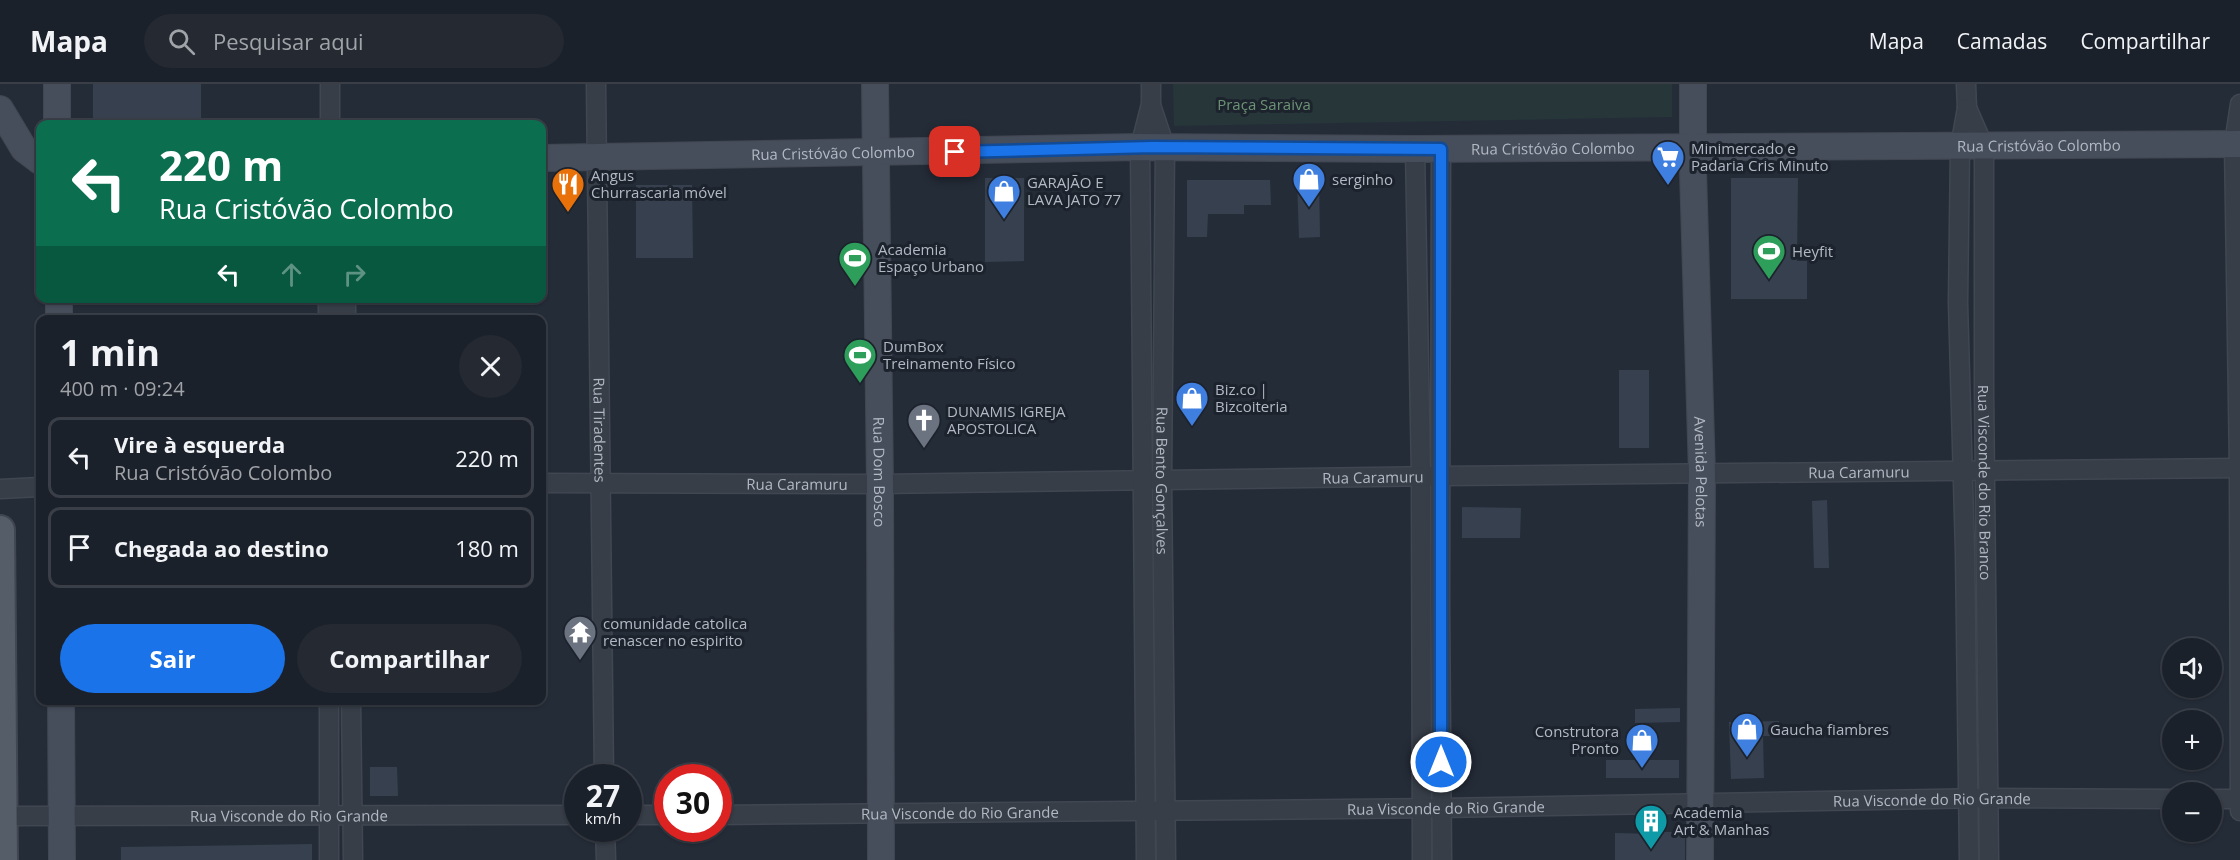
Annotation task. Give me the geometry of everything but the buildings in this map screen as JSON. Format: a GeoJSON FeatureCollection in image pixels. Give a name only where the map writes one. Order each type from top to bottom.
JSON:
{"type":"FeatureCollection","features":[{"type":"Feature","properties":{"kind":"main road"},"geometry":{"type":"LineString","coordinates":[[0,530],[3,860]]}},
{"type":"Feature","properties":{"kind":"street"},"geometry":{"type":"LineString","coordinates":[[57,84],[57,120]]}},
{"type":"Feature","properties":{"kind":"street"},"geometry":{"type":"LineString","coordinates":[[330,84],[331,120]]}},
{"type":"Feature","properties":{"kind":"street","name":"Rua Tiradentes"},"geometry":{"type":"LineString","coordinates":[[596,84],[604,764]]}},
{"type":"Feature","properties":{"kind":"street","name":"Rua Dom Bosco"},"geometry":{"type":"LineString","coordinates":[[875,84],[880,484],[881,860]]}},
{"type":"Feature","properties":{"kind":"street","name":"Rua Bento Gonçalves"},"geometry":{"type":"LineString","coordinates":[[1146,860],[1145,810],[1155,699],[1162,480],[1151,84]]}},
{"type":"Feature","properties":{"kind":"street","name":"Avenida Pelotas"},"geometry":{"type":"LineString","coordinates":[[1693,84],[1702,474],[1700,860]]}},
{"type":"Feature","properties":{"kind":"street","name":"Rua Visconde do Rio Branco"},"geometry":{"type":"LineString","coordinates":[[1966,84],[1985,304],[1989,860]]}},
{"type":"Feature","properties":{"kind":"street"},"geometry":{"type":"LineString","coordinates":[[2240,104],[2237,144],[2240,811]]}},
{"type":"Feature","properties":{"kind":"street"},"geometry":{"type":"LineString","coordinates":[[0,109],[24,149],[36,158]]}},
{"type":"Feature","properties":{"kind":"street","name":"Rua Cristóvão Colombo"},"geometry":{"type":"LineString","coordinates":[[546,158],[1153,147],[1441,149],[2237,144]]}},
{"type":"Feature","properties":{"kind":"street","name":"Rua Bento Gonçalves"},"geometry":{"type":"LineString","coordinates":[[1153,147],[1142,480],[1155,699],[1165,809],[1166,860]]}},
{"type":"Feature","properties":{"kind":"street","name":"Rua Visconde do Rio Branco"},"geometry":{"type":"LineString","coordinates":[[1969,860],[1959,303],[1972,147]]}},
{"type":"Feature","properties":{"kind":"street"},"geometry":{"type":"LineString","coordinates":[[1415,149],[1421,476],[1422,860]]}},
{"type":"Feature","properties":{"kind":"street"},"geometry":{"type":"LineString","coordinates":[[1441,149],[1442,860]]}},
{"type":"Feature","properties":{"kind":"street"},"geometry":{"type":"LineString","coordinates":[[1959,303],[1985,304]]}},
{"type":"Feature","properties":{"kind":"street"},"geometry":{"type":"LineString","coordinates":[[1418,378],[1441,379]]}},
{"type":"Feature","properties":{"kind":"street"},"geometry":{"type":"LineString","coordinates":[[1960,390],[1984,390]]}},
{"type":"Feature","properties":{"kind":"street","name":"Rua Caramuru"},"geometry":{"type":"LineString","coordinates":[[546,483],[880,484],[2240,468]]}},
{"type":"Feature","properties":{"kind":"street"},"geometry":{"type":"LineString","coordinates":[[0,489],[36,488]]}},
{"type":"Feature","properties":{"kind":"street"},"geometry":{"type":"LineString","coordinates":[[1965,553],[1986,553]]}},
{"type":"Feature","properties":{"kind":"street"},"geometry":{"type":"LineString","coordinates":[[1420,602],[1440,601]]}},
{"type":"Feature","properties":{"kind":"street"},"geometry":{"type":"LineString","coordinates":[[1967,692],[1987,692]]}},
{"type":"Feature","properties":{"kind":"street"},"geometry":{"type":"LineString","coordinates":[[61,705],[62,860]]}},
{"type":"Feature","properties":{"kind":"street"},"geometry":{"type":"LineString","coordinates":[[329,705],[329,860]]}},
{"type":"Feature","properties":{"kind":"street"},"geometry":{"type":"LineString","coordinates":[[351,705],[353,860]]}},
{"type":"Feature","properties":{"kind":"street","name":"Rua Visconde do Rio Grande"},"geometry":{"type":"LineString","coordinates":[[732,815],[1441,808],[1968,798],[2162,799]]}},
{"type":"Feature","properties":{"kind":"street"},"geometry":{"type":"LineString","coordinates":[[2222,799],[2240,799]]}},
{"type":"Feature","properties":{"kind":"street","name":"Rua Visconde do Rio Grande"},"geometry":{"type":"LineString","coordinates":[[3,816],[564,815]]}},
{"type":"Feature","properties":{"kind":"street"},"geometry":{"type":"LineString","coordinates":[[605,842],[606,860]]}},
{"type":"Feature","properties":{"kind":"green space","name":"Praça Saraiva"},"geometry":{"type":"Polygon","coordinates":[[[1173,84],[1672,84],[1672,117],[1174,126],[1173,84]]]}},
{"type":"Feature","properties":{"kind":"place","name":"Minimercado e Padaria Cris Minuto"},"geometry":{"type":"Point","coordinates":[1668,186]}},
{"type":"Feature","properties":{"kind":"place","name":"serginho"},"geometry":{"type":"Point","coordinates":[1309,208]}},
{"type":"Feature","properties":{"kind":"place","name":"Angus Churrascaria móvel"},"geometry":{"type":"Point","coordinates":[568,213]}},
{"type":"Feature","properties":{"kind":"place","name":"GARAJÃO E LAVA JATO 77"},"geometry":{"type":"Point","coordinates":[1004,220]}},
{"type":"Feature","properties":{"kind":"place","name":"Heyfit"},"geometry":{"type":"Point","coordinates":[1769,280]}},
{"type":"Feature","properties":{"kind":"place","name":"Academia Espaço Urbano"},"geometry":{"type":"Point","coordinates":[855,287]}},
{"type":"Feature","properties":{"kind":"place","name":"DumBox Treinamento Físico"},"geometry":{"type":"Point","coordinates":[860,384]}},
{"type":"Feature","properties":{"kind":"place","name":"Biz.co | Bizcoiteria"},"geometry":{"type":"Point","coordinates":[1192,427]}},
{"type":"Feature","properties":{"kind":"place","name":"DUNAMIS IGREJA APOSTOLICA"},"geometry":{"type":"Point","coordinates":[924,449]}},
{"type":"Feature","properties":{"kind":"place","name":"comunidade catolica renascer no espirito"},"geometry":{"type":"Point","coordinates":[580,661]}},
{"type":"Feature","properties":{"kind":"place","name":"Gaucha fiambres"},"geometry":{"type":"Point","coordinates":[1747,758]}},
{"type":"Feature","properties":{"kind":"place","name":"Construtora Pronto"},"geometry":{"type":"Point","coordinates":[1642,769]}},
{"type":"Feature","properties":{"kind":"place","name":"Academia Art & Manhas"},"geometry":{"type":"Point","coordinates":[1651,850]}},
{"type":"Feature","properties":{"kind":"route"},"geometry":{"type":"LineString","coordinates":[[955,152],[1153,147],[1441,149],[1441,762]]}}]}
